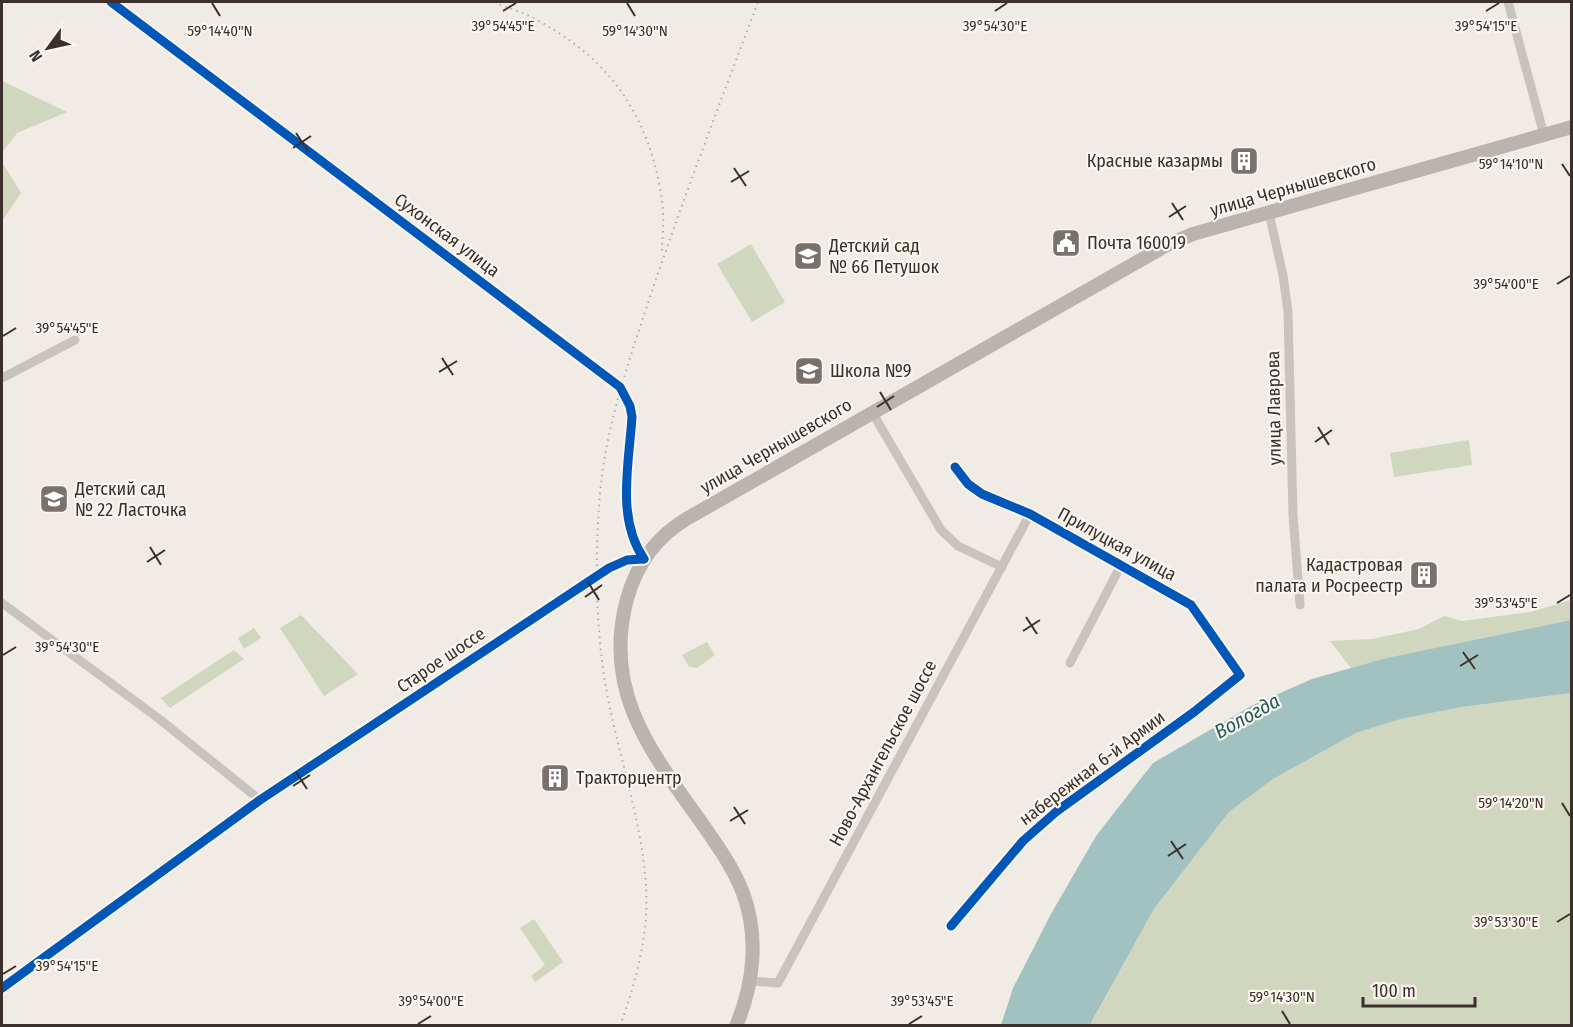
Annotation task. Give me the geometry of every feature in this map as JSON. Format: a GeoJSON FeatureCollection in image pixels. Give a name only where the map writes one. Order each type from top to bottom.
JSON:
{"type":"FeatureCollection","features":[{"type":"Feature","properties":{"kind":"main road","name":"улица Чернышевского"},"geometry":{"type":"LineString","coordinates":[[736,1026],[750,981],[753,951],[750,918],[743,894],[721,850],[652,752],[639,728],[628,701],[622,668],[621,630],[631,585],[644,559],[663,535],[678,524],[1167,244],[1192,234],[1572,127]]}},
{"type":"Feature","properties":{"kind":"street","name":"Сухонская улица"},"geometry":{"type":"LineString","coordinates":[[111,2],[458,262],[620,387],[630,406],[632,417],[627,520],[636,548],[644,559]]}},
{"type":"Feature","properties":{"kind":"street"},"geometry":{"type":"LineString","coordinates":[[1508,2],[1544,135]]}},
{"type":"Feature","properties":{"kind":"street","name":"улица Лаврова"},"geometry":{"type":"LineString","coordinates":[[1269,213],[1283,275],[1288,312],[1293,515],[1300,605]]}},
{"type":"Feature","properties":{"kind":"street"},"geometry":{"type":"LineString","coordinates":[[2,378],[75,340]]}},
{"type":"Feature","properties":{"kind":"street"},"geometry":{"type":"LineString","coordinates":[[872,412],[941,530],[958,546],[1002,567]]}},
{"type":"Feature","properties":{"kind":"street","name":"Прилуцкая улица"},"geometry":{"type":"LineString","coordinates":[[955,467],[968,484],[982,494],[1030,514],[1191,604],[1240,675]]}},
{"type":"Feature","properties":{"kind":"street","name":"Ново-Архангельское шоссе"},"geometry":{"type":"LineString","coordinates":[[750,981],[778,983],[1030,514]]}},
{"type":"Feature","properties":{"kind":"street","name":"Старое шоссе"},"geometry":{"type":"LineString","coordinates":[[2,988],[260,800],[609,568],[627,560],[644,559]]}},
{"type":"Feature","properties":{"kind":"street"},"geometry":{"type":"LineString","coordinates":[[1070,663],[1121,565]]}},
{"type":"Feature","properties":{"kind":"street"},"geometry":{"type":"LineString","coordinates":[[2,603],[158,718],[260,800]]}},
{"type":"Feature","properties":{"kind":"street","name":"набережная 6-й Армии"},"geometry":{"type":"LineString","coordinates":[[951,926],[1023,841],[1057,811],[1194,712],[1240,675]]}},
{"type":"Feature","properties":{"kind":"green space"},"geometry":{"type":"Polygon","coordinates":[[[2,81],[67,112],[17,133],[2,153],[2,81]]]}},
{"type":"Feature","properties":{"kind":"green space"},"geometry":{"type":"Polygon","coordinates":[[[2,162],[21,193],[2,221],[2,162]]]}},
{"type":"Feature","properties":{"kind":"green space"},"geometry":{"type":"Polygon","coordinates":[[[751,244],[785,302],[752,322],[717,264],[751,244]]]}},
{"type":"Feature","properties":{"kind":"green space"},"geometry":{"type":"Polygon","coordinates":[[[1469,440],[1472,465],[1394,477],[1390,453],[1469,440]]]}},
{"type":"Feature","properties":{"kind":"green space"},"geometry":{"type":"Polygon","coordinates":[[[1571,600],[1571,620],[1386,658],[1351,668],[1330,641],[1372,639],[1419,629],[1444,616],[1462,621],[1530,612],[1571,600]]]}},
{"type":"Feature","properties":{"kind":"green space"},"geometry":{"type":"Polygon","coordinates":[[[301,615],[358,674],[324,696],[280,628],[301,615]]]}},
{"type":"Feature","properties":{"kind":"green space"},"geometry":{"type":"Polygon","coordinates":[[[254,628],[261,638],[244,649],[238,638],[254,628]]]}},
{"type":"Feature","properties":{"kind":"green space"},"geometry":{"type":"Polygon","coordinates":[[[707,642],[715,655],[697,668],[689,667],[682,655],[707,642]]]}},
{"type":"Feature","properties":{"kind":"green space"},"geometry":{"type":"Polygon","coordinates":[[[234,650],[244,659],[170,708],[161,698],[234,650]]]}},
{"type":"Feature","properties":{"kind":"green space"},"geometry":{"type":"Polygon","coordinates":[[[1571,693],[1571,1025],[1090,1026],[1154,909],[1229,812],[1273,779],[1356,733],[1401,719],[1462,707],[1571,693]]]}},
{"type":"Feature","properties":{"kind":"green space"},"geometry":{"type":"Polygon","coordinates":[[[534,919],[563,962],[535,982],[531,976],[545,965],[520,928],[534,919]]]}},
{"type":"Feature","properties":{"kind":"water","name":"Вологда"},"geometry":{"type":"Polygon","coordinates":[[[1571,620],[1571,693],[1462,707],[1401,719],[1356,733],[1273,779],[1229,812],[1154,909],[1090,1025],[1001,1025],[1013,988],[1051,914],[1096,836],[1153,763],[1253,705],[1312,679],[1386,658],[1571,620]]]}},
{"type":"Feature","properties":{"kind":"railway"},"geometry":{"type":"LineString","coordinates":[[494,2],[533,18],[577,46],[612,79],[626,99],[648,143],[656,169],[663,209],[662,251]]}},
{"type":"Feature","properties":{"kind":"railway"},"geometry":{"type":"LineString","coordinates":[[620,1026],[640,959],[646,917],[646,889],[638,830],[610,710],[602,660],[597,573],[601,481],[616,405],[639,331],[687,192],[758,2]]}},
{"type":"Feature","properties":{"kind":"cycle path"},"geometry":{"type":"LineString","coordinates":[[111,2],[620,387],[630,406],[632,417],[626,490],[627,508],[635,543],[644,559]]}},
{"type":"Feature","properties":{"kind":"cycle path"},"geometry":{"type":"LineString","coordinates":[[951,926],[1023,841],[1057,811],[1194,712],[1240,675],[1191,605],[1030,514],[982,494],[968,484],[955,467]]}},
{"type":"Feature","properties":{"kind":"cycle path"},"geometry":{"type":"LineString","coordinates":[[2,988],[260,800],[609,568],[627,560],[644,559]]}},
{"type":"Feature","properties":{"kind":"place","name":"Красные казармы"},"geometry":{"type":"Point","coordinates":[1244,161]}},
{"type":"Feature","properties":{"kind":"place","name":"Почта 160019"},"geometry":{"type":"Point","coordinates":[1066,243]}},
{"type":"Feature","properties":{"kind":"place","name":"Детский сад № 66 Петушок"},"geometry":{"type":"Point","coordinates":[808,256]}},
{"type":"Feature","properties":{"kind":"place","name":"Школа №9"},"geometry":{"type":"Point","coordinates":[809,371]}},
{"type":"Feature","properties":{"kind":"place","name":"Детский сад № 22 Ласточка"},"geometry":{"type":"Point","coordinates":[54,499]}},
{"type":"Feature","properties":{"kind":"place","name":"Кадастровая палата и Росреестр"},"geometry":{"type":"Point","coordinates":[1424,575]}},
{"type":"Feature","properties":{"kind":"place","name":"Тракторцентр"},"geometry":{"type":"Point","coordinates":[555,778]}}]}
